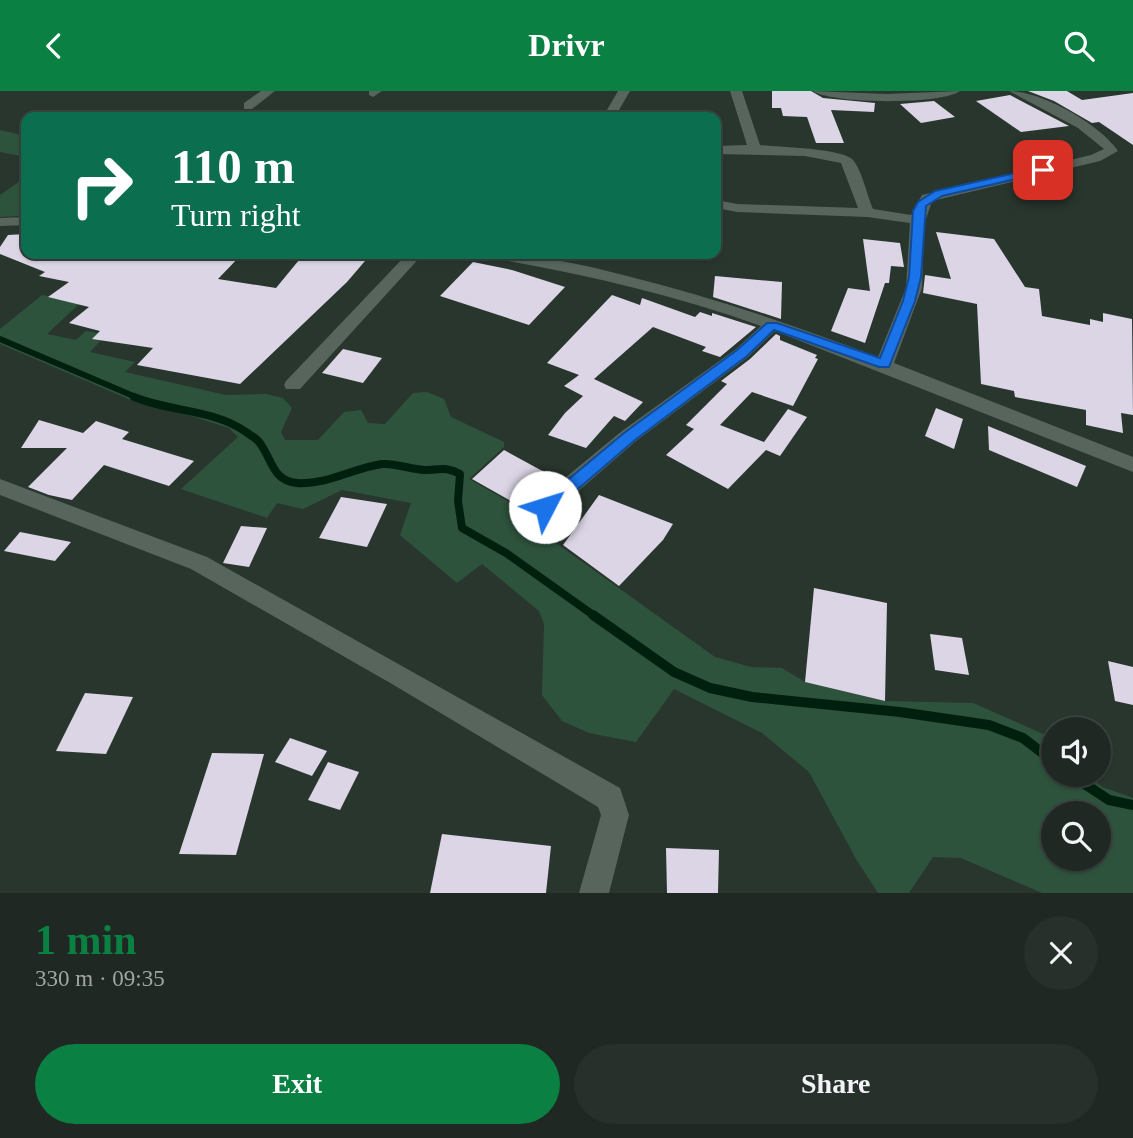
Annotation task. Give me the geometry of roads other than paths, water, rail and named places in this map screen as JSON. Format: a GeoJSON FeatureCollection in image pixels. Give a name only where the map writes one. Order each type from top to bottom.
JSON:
{"type":"FeatureCollection","features":[{"type":"Feature","properties":{"kind":"street"},"geometry":{"type":"LineString","coordinates":[[248,106],[270,91]]}},
{"type":"Feature","properties":{"kind":"street"},"geometry":{"type":"LineString","coordinates":[[612,112],[624,91]]}},
{"type":"Feature","properties":{"kind":"street"},"geometry":{"type":"LineString","coordinates":[[736,91],[755,149]]}},
{"type":"Feature","properties":{"kind":"street"},"geometry":{"type":"LineString","coordinates":[[819,91],[863,98],[901,100],[954,91]]}},
{"type":"Feature","properties":{"kind":"street"},"geometry":{"type":"LineString","coordinates":[[884,364],[909,301],[915,277],[918,220],[922,204],[938,194],[1095,158],[1111,151],[1104,140],[1014,91]]}},
{"type":"Feature","properties":{"kind":"street"},"geometry":{"type":"LineString","coordinates":[[721,150],[805,152],[845,160],[849,164],[867,213]]}},
{"type":"Feature","properties":{"kind":"street"},"geometry":{"type":"LineString","coordinates":[[721,205],[737,208],[867,213],[918,220]]}},
{"type":"Feature","properties":{"kind":"street"},"geometry":{"type":"LineString","coordinates":[[0,222],[21,221]]}},
{"type":"Feature","properties":{"kind":"street"},"geometry":{"type":"LineString","coordinates":[[293,385],[410,259]]}},
{"type":"Feature","properties":{"kind":"street"},"geometry":{"type":"LineString","coordinates":[[524,259],[583,270],[670,292],[772,325],[884,364],[1133,465]]}},
{"type":"Feature","properties":{"kind":"street"},"geometry":{"type":"LineString","coordinates":[[545,507],[629,436],[727,365],[772,325]]}},
{"type":"Feature","properties":{"kind":"street"},"geometry":{"type":"LineString","coordinates":[[0,487],[199,563],[401,676],[610,798],[615,815],[594,893]]}},
{"type":"Feature","properties":{"kind":"waterway"},"geometry":{"type":"LineString","coordinates":[[0,339],[138,398]]}},
{"type":"Feature","properties":{"kind":"waterway"},"geometry":{"type":"LineString","coordinates":[[134,397],[206,415],[233,425],[258,441],[282,478],[297,483],[329,479],[382,464],[424,470],[451,470],[460,474],[458,501],[462,528],[506,553],[596,617]]}},
{"type":"Feature","properties":{"kind":"waterway"},"geometry":{"type":"LineString","coordinates":[[593,615],[674,672],[710,688],[752,697],[900,712],[989,725],[1023,738],[1041,752]]}},
{"type":"Feature","properties":{"kind":"waterway"},"geometry":{"type":"LineString","coordinates":[[1089,787],[1109,800],[1133,805]]}}]}
